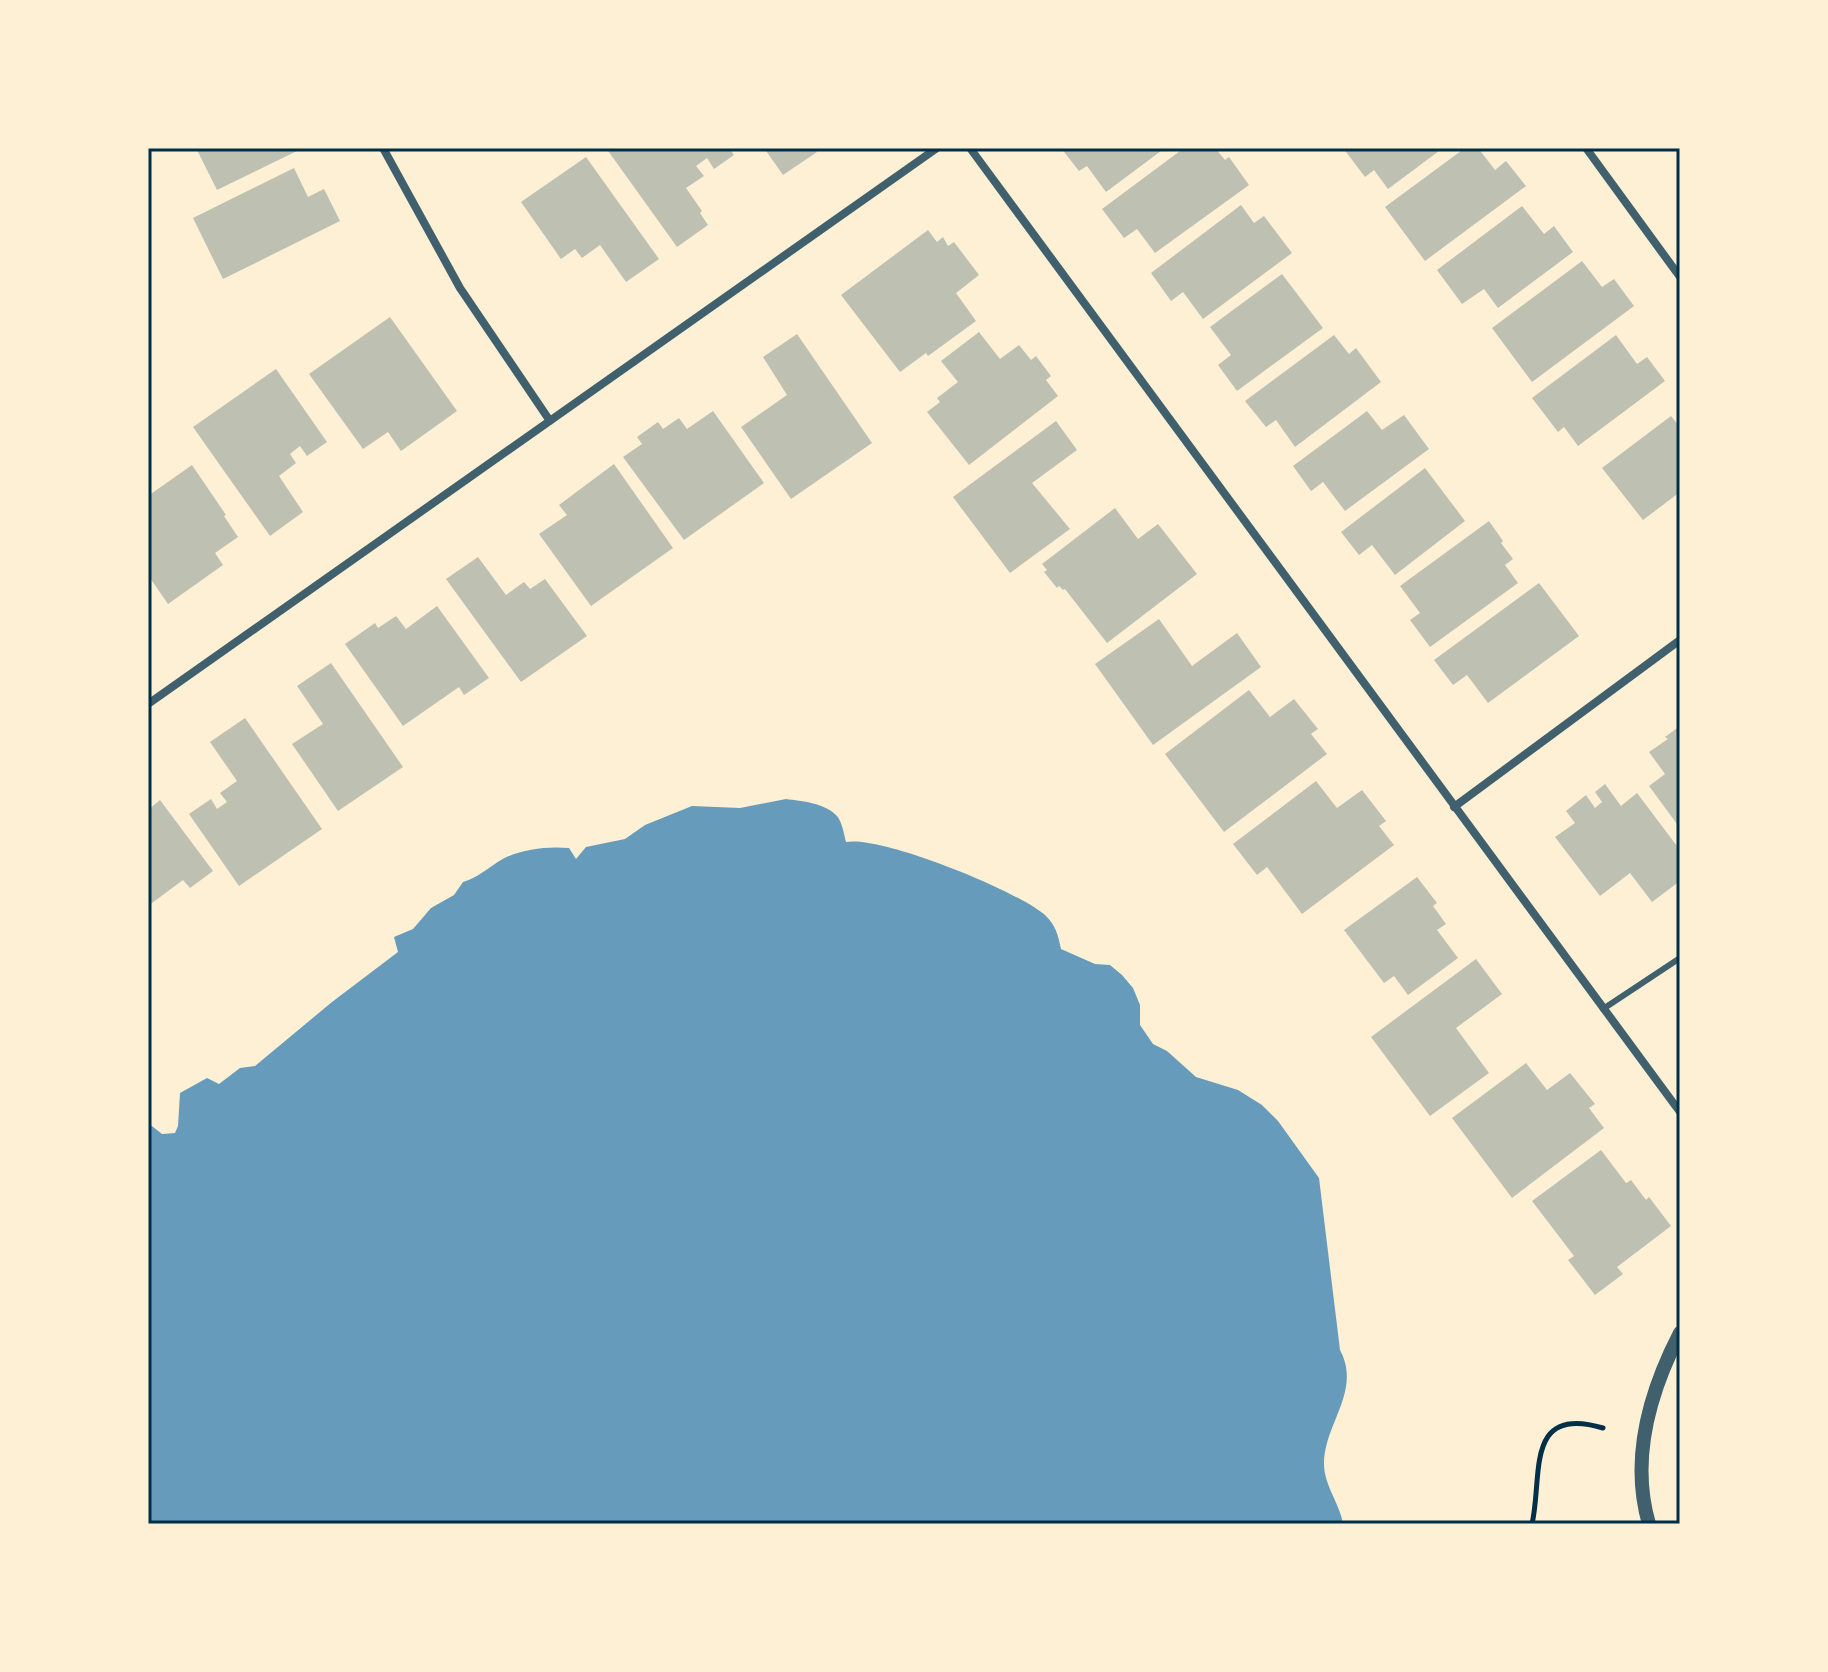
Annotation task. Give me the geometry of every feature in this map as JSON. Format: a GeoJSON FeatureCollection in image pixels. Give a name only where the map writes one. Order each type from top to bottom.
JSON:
{"type":"FeatureCollection","features":[{"type":"Feature","properties":{"kind":"street"},"geometry":{"type":"LineString","coordinates":[[383,148],[460,288],[550,421]]}},
{"type":"Feature","properties":{"kind":"street"},"geometry":{"type":"LineString","coordinates":[[148,704],[937,148]]}},
{"type":"Feature","properties":{"kind":"street"},"geometry":{"type":"LineString","coordinates":[[970,148],[1680,1112]]}},
{"type":"Feature","properties":{"kind":"street"},"geometry":{"type":"LineString","coordinates":[[1586,148],[1680,277]]}},
{"type":"Feature","properties":{"kind":"street"},"geometry":{"type":"LineString","coordinates":[[1454,807],[1680,640]]}},
{"type":"Feature","properties":{"kind":"street"},"geometry":{"type":"LineString","coordinates":[[1649,1524],[1641,1498],[1644,1435],[1661,1373],[1680,1333]]}},
{"type":"Feature","properties":{"kind":"lane"},"geometry":{"type":"LineString","coordinates":[[1602,1009],[1680,958]]}},
{"type":"Feature","properties":{"kind":"path"},"geometry":{"type":"LineString","coordinates":[[1532,1524],[1539,1451],[1547,1436],[1556,1428],[1570,1425],[1586,1423],[1603,1428]]}},
{"type":"Feature","properties":{"kind":"water"},"geometry":{"type":"Polygon","coordinates":[[[786,799],[813,803],[832,812],[840,821],[846,842],[864,842],[918,856],[980,880],[1031,905],[1052,923],[1061,949],[1095,964],[1110,965],[1122,975],[1133,988],[1140,1005],[1140,1025],[1153,1044],[1167,1051],[1196,1077],[1238,1090],[1262,1105],[1278,1121],[1319,1178],[1340,1350],[1347,1379],[1324,1464],[1343,1524],[148,1524],[148,1123],[162,1134],[175,1133],[180,1093],[207,1078],[219,1084],[240,1068],[255,1066],[398,952],[394,937],[413,929],[431,908],[454,895],[463,882],[508,856],[552,847],[569,848],[576,859],[586,847],[625,839],[645,825],[692,806],[740,808],[786,799]]]}},
{"type":"Feature","properties":{"kind":"building"},"geometry":{"type":"Polygon","coordinates":[[[196,148],[303,148],[217,190],[196,148]]]}},
{"type":"Feature","properties":{"kind":"building"},"geometry":{"type":"Polygon","coordinates":[[[606,148],[729,148],[734,155],[714,169],[707,158],[696,166],[704,176],[686,188],[708,225],[677,247],[606,148]]]}},
{"type":"Feature","properties":{"kind":"building"},"geometry":{"type":"Polygon","coordinates":[[[764,148],[814,148],[817,152],[783,175],[764,148]]]}},
{"type":"Feature","properties":{"kind":"building"},"geometry":{"type":"Polygon","coordinates":[[[1061,148],[1165,148],[1106,192],[1087,166],[1079,171],[1061,148]]]}},
{"type":"Feature","properties":{"kind":"building"},"geometry":{"type":"Polygon","coordinates":[[[1184,148],[1215,148],[1225,160],[1229,157],[1249,185],[1155,253],[1137,229],[1124,238],[1102,209],[1184,148]]]}},
{"type":"Feature","properties":{"kind":"building"},"geometry":{"type":"Polygon","coordinates":[[[1343,148],[1443,148],[1388,189],[1374,170],[1365,177],[1343,148]]]}},
{"type":"Feature","properties":{"kind":"building"},"geometry":{"type":"Polygon","coordinates":[[[1465,148],[1478,148],[1495,170],[1506,161],[1526,186],[1425,261],[1385,207],[1465,148]]]}},
{"type":"Feature","properties":{"kind":"building"},"geometry":{"type":"Polygon","coordinates":[[[586,157],[659,259],[626,282],[600,245],[582,258],[575,249],[561,259],[521,202],[586,157]]]}},
{"type":"Feature","properties":{"kind":"building"},"geometry":{"type":"Polygon","coordinates":[[[294,168],[308,197],[324,189],[340,221],[223,279],[193,218],[294,168]]]}},
{"type":"Feature","properties":{"kind":"building"},"geometry":{"type":"Polygon","coordinates":[[[1241,205],[1254,223],[1264,216],[1292,253],[1203,319],[1183,292],[1171,301],[1151,273],[1241,205]]]}},
{"type":"Feature","properties":{"kind":"building"},"geometry":{"type":"Polygon","coordinates":[[[1522,206],[1544,234],[1554,226],[1573,252],[1498,308],[1484,289],[1462,304],[1437,270],[1522,206]]]}},
{"type":"Feature","properties":{"kind":"building"},"geometry":{"type":"Polygon","coordinates":[[[928,230],[937,242],[943,237],[948,246],[954,242],[979,275],[956,293],[976,321],[900,372],[841,295],[928,230]]]}},
{"type":"Feature","properties":{"kind":"building"},"geometry":{"type":"Polygon","coordinates":[[[1582,261],[1602,287],[1614,279],[1634,306],[1532,382],[1492,328],[1582,261]]]}},
{"type":"Feature","properties":{"kind":"building"},"geometry":{"type":"Polygon","coordinates":[[[1282,274],[1323,328],[1237,391],[1218,365],[1231,355],[1210,327],[1282,274]]]}},
{"type":"Feature","properties":{"kind":"building"},"geometry":{"type":"Polygon","coordinates":[[[390,317],[457,411],[401,451],[388,432],[363,449],[309,374],[390,317]]]}},
{"type":"Feature","properties":{"kind":"building"},"geometry":{"type":"Polygon","coordinates":[[[979,332],[1000,359],[1019,345],[1031,360],[1036,356],[1051,376],[1046,380],[1058,396],[969,465],[927,412],[940,402],[937,398],[958,382],[941,361],[979,332]]]}},
{"type":"Feature","properties":{"kind":"building"},"geometry":{"type":"Polygon","coordinates":[[[797,334],[872,443],[791,499],[741,427],[787,395],[763,357],[797,334]]]}},
{"type":"Feature","properties":{"kind":"building"},"geometry":{"type":"Polygon","coordinates":[[[1334,335],[1349,354],[1356,348],[1381,382],[1295,447],[1276,420],[1266,427],[1245,401],[1334,335]]]}},
{"type":"Feature","properties":{"kind":"building"},"geometry":{"type":"Polygon","coordinates":[[[1616,335],[1637,364],[1647,357],[1665,381],[1578,446],[1564,427],[1558,432],[1532,398],[1616,335]]]}},
{"type":"Feature","properties":{"kind":"building"},"geometry":{"type":"Polygon","coordinates":[[[276,369],[327,442],[307,456],[300,446],[290,454],[296,463],[279,476],[303,512],[270,536],[193,427],[276,369]]]}},
{"type":"Feature","properties":{"kind":"building"},"geometry":{"type":"Polygon","coordinates":[[[713,411],[764,483],[684,540],[623,457],[642,444],[637,437],[658,422],[663,429],[679,418],[687,429],[713,411]]]}},
{"type":"Feature","properties":{"kind":"building"},"geometry":{"type":"Polygon","coordinates":[[[1367,411],[1382,430],[1404,415],[1429,449],[1345,511],[1323,482],[1311,491],[1293,466],[1367,411]]]}},
{"type":"Feature","properties":{"kind":"building"},"geometry":{"type":"Polygon","coordinates":[[[1671,416],[1680,427],[1680,492],[1643,520],[1602,468],[1671,416]]]}},
{"type":"Feature","properties":{"kind":"building"},"geometry":{"type":"Polygon","coordinates":[[[1056,421],[1077,450],[1032,483],[1070,529],[1010,573],[953,497],[1056,421]]]}},
{"type":"Feature","properties":{"kind":"building"},"geometry":{"type":"Polygon","coordinates":[[[614,464],[673,548],[591,606],[539,534],[567,515],[559,505],[614,464]]]}},
{"type":"Feature","properties":{"kind":"building"},"geometry":{"type":"Polygon","coordinates":[[[192,465],[238,537],[215,553],[223,565],[168,604],[148,575],[148,496],[192,465]]]}},
{"type":"Feature","properties":{"kind":"building"},"geometry":{"type":"Polygon","coordinates":[[[1425,468],[1465,521],[1395,575],[1372,545],[1359,555],[1341,532],[1425,468]]]}},
{"type":"Feature","properties":{"kind":"building"},"geometry":{"type":"Polygon","coordinates":[[[1115,508],[1138,539],[1158,524],[1197,574],[1107,643],[1065,589],[1057,588],[1044,572],[1047,570],[1042,564],[1115,508]]]}},
{"type":"Feature","properties":{"kind":"building"},"geometry":{"type":"Polygon","coordinates":[[[1489,521],[1513,559],[1505,565],[1518,583],[1430,647],[1410,620],[1420,613],[1400,586],[1489,521]]]}},
{"type":"Feature","properties":{"kind":"building"},"geometry":{"type":"Polygon","coordinates":[[[478,557],[506,595],[524,582],[530,589],[545,579],[587,636],[521,682],[446,579],[478,557]]]}},
{"type":"Feature","properties":{"kind":"building"},"geometry":{"type":"Polygon","coordinates":[[[1539,583],[1579,636],[1488,703],[1467,675],[1453,685],[1434,660],[1539,583]]]}},
{"type":"Feature","properties":{"kind":"building"},"geometry":{"type":"Polygon","coordinates":[[[437,606],[489,678],[464,695],[459,687],[403,726],[345,644],[375,623],[378,628],[396,616],[406,629],[437,606]]]}},
{"type":"Feature","properties":{"kind":"building"},"geometry":{"type":"Polygon","coordinates":[[[1159,619],[1192,666],[1237,633],[1261,667],[1153,745],[1095,664],[1159,619]]]}},
{"type":"Feature","properties":{"kind":"building"},"geometry":{"type":"Polygon","coordinates":[[[331,663],[403,767],[338,811],[292,744],[323,724],[297,686],[331,663]]]}},
{"type":"Feature","properties":{"kind":"building"},"geometry":{"type":"Polygon","coordinates":[[[1249,690],[1270,717],[1294,699],[1318,729],[1311,734],[1327,754],[1224,832],[1165,754],[1249,690]]]}},
{"type":"Feature","properties":{"kind":"building"},"geometry":{"type":"Polygon","coordinates":[[[245,718],[322,829],[239,886],[189,814],[211,799],[217,809],[227,802],[220,793],[237,781],[210,742],[245,718]]]}},
{"type":"Feature","properties":{"kind":"building"},"geometry":{"type":"Polygon","coordinates":[[[1680,726],[1680,828],[1649,786],[1665,774],[1649,752],[1680,726]]]}},
{"type":"Feature","properties":{"kind":"building"},"geometry":{"type":"Polygon","coordinates":[[[1316,781],[1337,808],[1362,790],[1386,821],[1379,826],[1394,845],[1302,914],[1267,867],[1257,875],[1233,844],[1316,781]]]}},
{"type":"Feature","properties":{"kind":"building"},"geometry":{"type":"Polygon","coordinates":[[[1605,784],[1621,806],[1637,793],[1680,850],[1680,881],[1652,902],[1630,873],[1600,896],[1555,837],[1575,823],[1566,811],[1586,795],[1595,808],[1602,802],[1595,792],[1605,784]]]}},
{"type":"Feature","properties":{"kind":"building"},"geometry":{"type":"Polygon","coordinates":[[[160,800],[213,871],[190,888],[183,880],[148,906],[148,810],[160,800]]]}},
{"type":"Feature","properties":{"kind":"building"},"geometry":{"type":"Polygon","coordinates":[[[1417,877],[1437,903],[1433,906],[1446,924],[1437,930],[1458,958],[1408,995],[1394,976],[1384,983],[1344,930],[1417,877]]]}},
{"type":"Feature","properties":{"kind":"building"},"geometry":{"type":"Polygon","coordinates":[[[1476,959],[1502,994],[1456,1028],[1489,1073],[1430,1116],[1371,1037],[1476,959]]]}},
{"type":"Feature","properties":{"kind":"building"},"geometry":{"type":"Polygon","coordinates":[[[1526,1063],[1547,1090],[1570,1073],[1595,1104],[1589,1108],[1604,1128],[1512,1198],[1452,1118],[1526,1063]]]}},
{"type":"Feature","properties":{"kind":"building"},"geometry":{"type":"Polygon","coordinates":[[[1601,1150],[1626,1183],[1631,1180],[1646,1200],[1649,1197],[1671,1226],[1617,1267],[1623,1274],[1595,1295],[1568,1260],[1574,1256],[1532,1201],[1601,1150]]]}}]}
